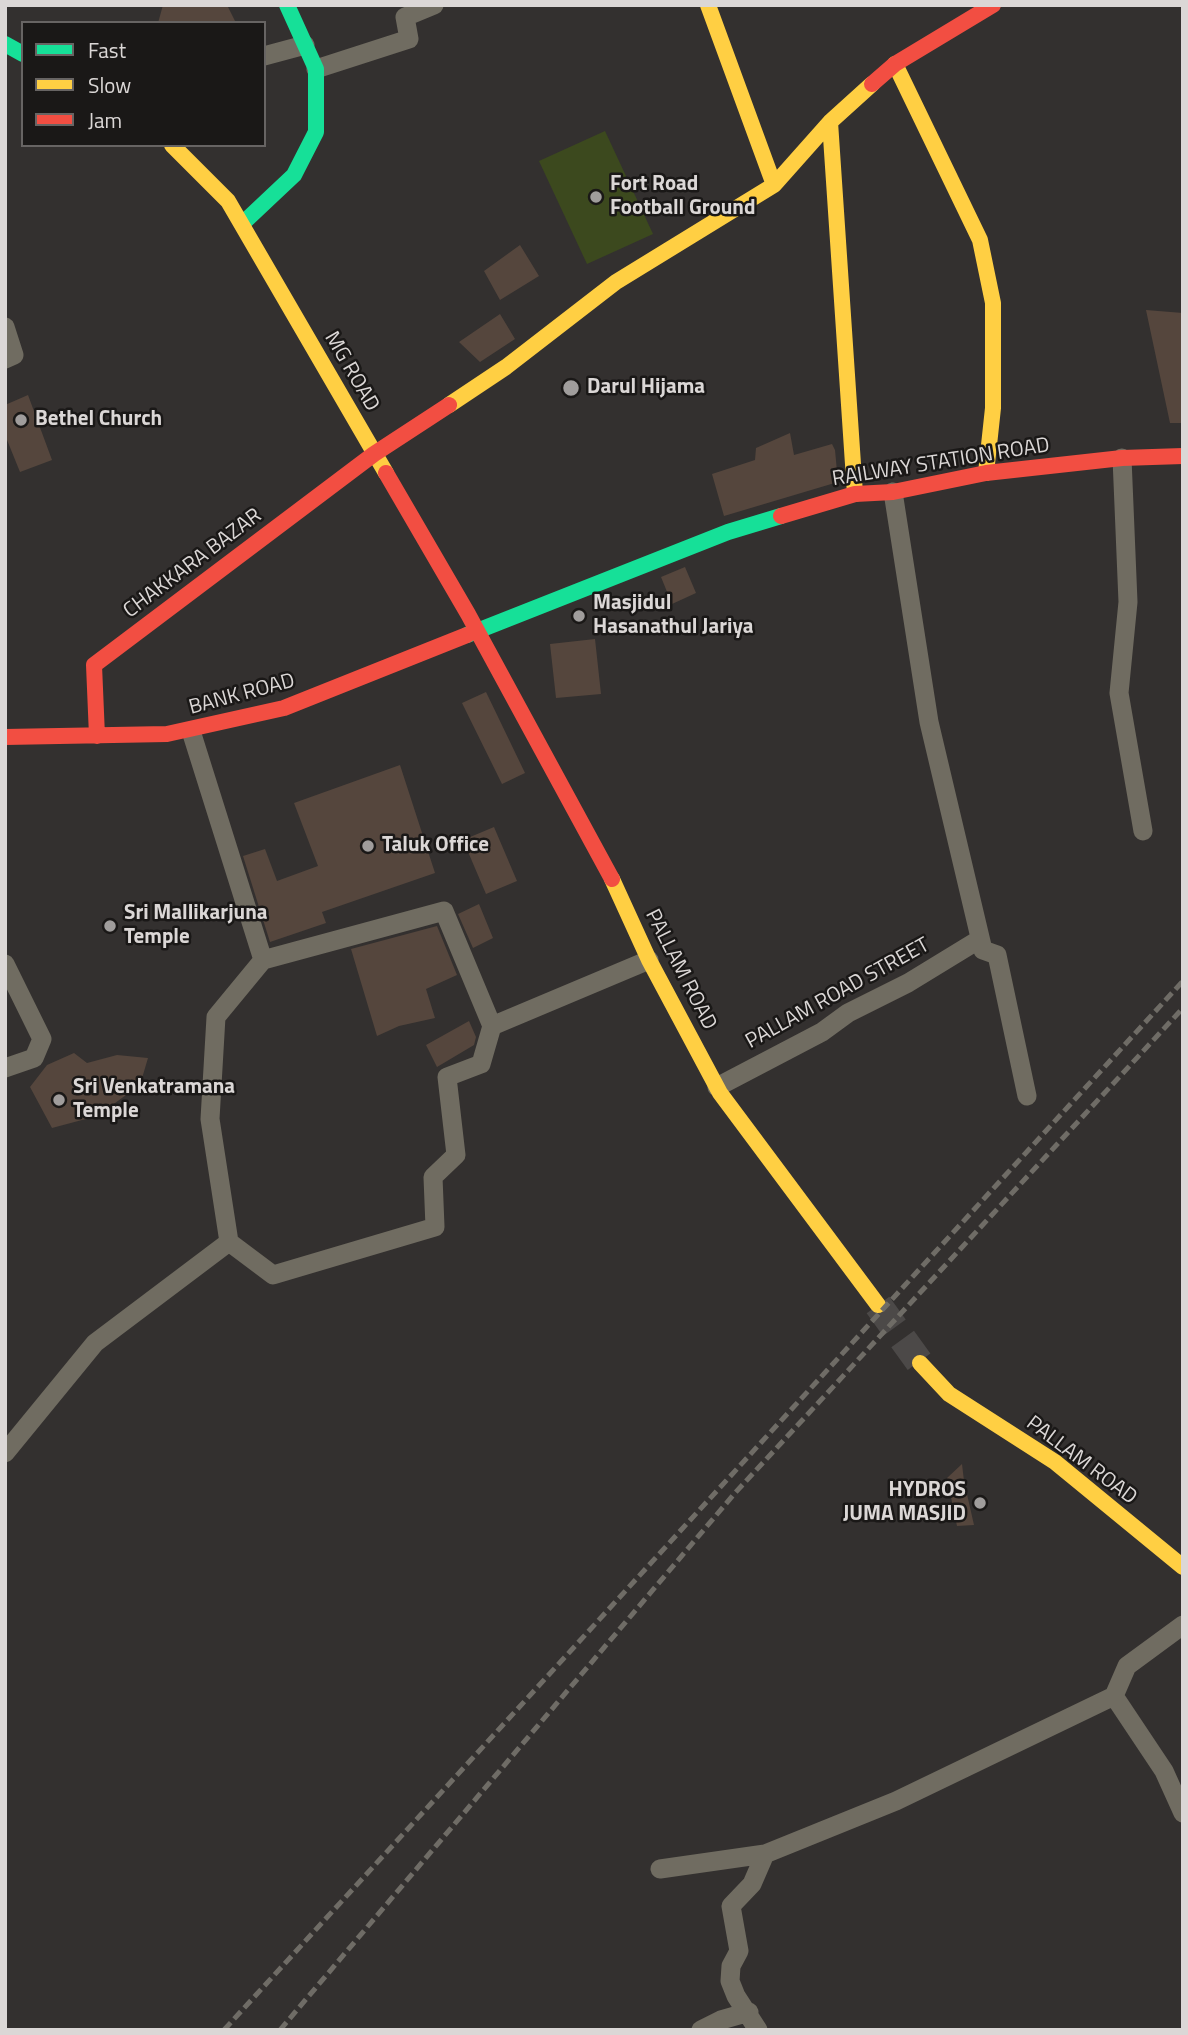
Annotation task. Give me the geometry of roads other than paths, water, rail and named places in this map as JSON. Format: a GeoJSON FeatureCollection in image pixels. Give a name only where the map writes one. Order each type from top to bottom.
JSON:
{"type":"FeatureCollection","features":[{"type":"Feature","properties":{"kind":"street"},"geometry":{"type":"LineString","coordinates":[[242,224],[294,175],[316,132],[316,69],[287,5]]}},
{"type":"Feature","properties":{"kind":"street"},"geometry":{"type":"LineString","coordinates":[[316,69],[409,38],[405,17],[433,5]]}},
{"type":"Feature","properties":{"kind":"street"},"geometry":{"type":"LineString","coordinates":[[709,5],[774,186]]}},
{"type":"Feature","properties":{"kind":"street"},"geometry":{"type":"LineString","coordinates":[[374,454],[506,367],[617,282],[774,186],[830,122],[895,64],[993,5]]}},
{"type":"Feature","properties":{"kind":"street"},"geometry":{"type":"LineString","coordinates":[[5,44],[21,53]]}},
{"type":"Feature","properties":{"kind":"street"},"geometry":{"type":"LineString","coordinates":[[266,55],[305,45]]}},
{"type":"Feature","properties":{"kind":"street"},"geometry":{"type":"LineString","coordinates":[[895,64],[980,240],[993,303],[993,408],[986,474]]}},
{"type":"Feature","properties":{"kind":"street"},"geometry":{"type":"LineString","coordinates":[[830,122],[855,494]]}},
{"type":"Feature","properties":{"kind":"street","name":"MG ROAD"},"geometry":{"type":"LineString","coordinates":[[174,147],[228,201],[478,632]]}},
{"type":"Feature","properties":{"kind":"street"},"geometry":{"type":"LineString","coordinates":[[5,327],[14,355],[5,359]]}},
{"type":"Feature","properties":{"kind":"street","name":"CHAKKARA BAZAR"},"geometry":{"type":"LineString","coordinates":[[97,736],[94,665],[374,454]]}},
{"type":"Feature","properties":{"kind":"street","name":"RAILWAY STATION ROAD"},"geometry":{"type":"LineString","coordinates":[[478,632],[728,532],[855,494],[893,492],[986,474],[1122,458],[1183,456]]}},
{"type":"Feature","properties":{"kind":"street"},"geometry":{"type":"LineString","coordinates":[[1122,458],[1128,602],[1119,693],[1143,831]]}},
{"type":"Feature","properties":{"kind":"street"},"geometry":{"type":"LineString","coordinates":[[893,492],[929,722],[983,950],[997,955],[1027,1096]]}},
{"type":"Feature","properties":{"kind":"street","name":"BANK ROAD"},"geometry":{"type":"LineString","coordinates":[[5,737],[191,731],[284,708],[478,632]]}},
{"type":"Feature","properties":{"kind":"street","name":"PALLAM ROAD"},"geometry":{"type":"LineString","coordinates":[[478,632],[601,856],[649,960],[717,1087],[878,1305]]}},
{"type":"Feature","properties":{"kind":"street"},"geometry":{"type":"LineString","coordinates":[[191,731],[262,960]]}},
{"type":"Feature","properties":{"kind":"street"},"geometry":{"type":"LineString","coordinates":[[444,911],[492,1026],[481,1063],[447,1077],[456,1155],[433,1177],[435,1227],[272,1275],[229,1241],[210,1119],[216,1017],[262,960],[444,911]]}},
{"type":"Feature","properties":{"kind":"street","name":"PALLAM ROAD STREET"},"geometry":{"type":"LineString","coordinates":[[717,1087],[822,1032],[848,1013],[908,983],[980,939]]}},
{"type":"Feature","properties":{"kind":"street"},"geometry":{"type":"LineString","coordinates":[[492,1026],[649,960]]}},
{"type":"Feature","properties":{"kind":"street"},"geometry":{"type":"LineString","coordinates":[[5,964],[42,1039],[34,1058],[5,1068]]}},
{"type":"Feature","properties":{"kind":"street"},"geometry":{"type":"LineString","coordinates":[[5,1454],[95,1343],[229,1241]]}},
{"type":"Feature","properties":{"kind":"street","name":"PALLAM ROAD"},"geometry":{"type":"LineString","coordinates":[[920,1363],[949,1394],[1055,1462],[1183,1567]]}},
{"type":"Feature","properties":{"kind":"street"},"geometry":{"type":"LineString","coordinates":[[660,1869],[765,1854],[896,1801],[1114,1696],[1127,1666],[1183,1625]]}},
{"type":"Feature","properties":{"kind":"street"},"geometry":{"type":"LineString","coordinates":[[1114,1696],[1164,1771],[1183,1813]]}},
{"type":"Feature","properties":{"kind":"street"},"geometry":{"type":"LineString","coordinates":[[754,2021],[736,1996],[730,1981],[731,1966],[738,1951],[731,1906],[752,1884],[765,1854]]}},
{"type":"Feature","properties":{"kind":"street"},"geometry":{"type":"LineString","coordinates":[[701,2030],[721,2020],[754,2021]]}},
{"type":"Feature","properties":{"kind":"tunnel"},"geometry":{"type":"LineString","coordinates":[[878,1305],[920,1363]]}},
{"type":"Feature","properties":{"kind":"railway"},"geometry":{"type":"LineString","coordinates":[[224,2030],[1183,981]]}},
{"type":"Feature","properties":{"kind":"railway"},"geometry":{"type":"LineString","coordinates":[[280,2030],[735,1493],[1183,1008]]}},
{"type":"Feature","properties":{"kind":"place","name":"Fort Road Football Ground"},"geometry":{"type":"Point","coordinates":[596,197]}},
{"type":"Feature","properties":{"kind":"place","name":"Darul Hijama"},"geometry":{"type":"Point","coordinates":[571,388]}},
{"type":"Feature","properties":{"kind":"place","name":"Bethel Church"},"geometry":{"type":"Point","coordinates":[21,420]}},
{"type":"Feature","properties":{"kind":"place","name":"Masjidul Hasanathul Jariya"},"geometry":{"type":"Point","coordinates":[579,616]}},
{"type":"Feature","properties":{"kind":"place","name":"Taluk Office"},"geometry":{"type":"Point","coordinates":[368,846]}},
{"type":"Feature","properties":{"kind":"place","name":"Sri Mallikarjuna Temple"},"geometry":{"type":"Point","coordinates":[110,926]}},
{"type":"Feature","properties":{"kind":"place","name":"Sri Venkatramana Temple"},"geometry":{"type":"Point","coordinates":[59,1100]}},
{"type":"Feature","properties":{"kind":"place","name":"HYDROS JUMA MASJID"},"geometry":{"type":"Point","coordinates":[980,1503]}}]}
